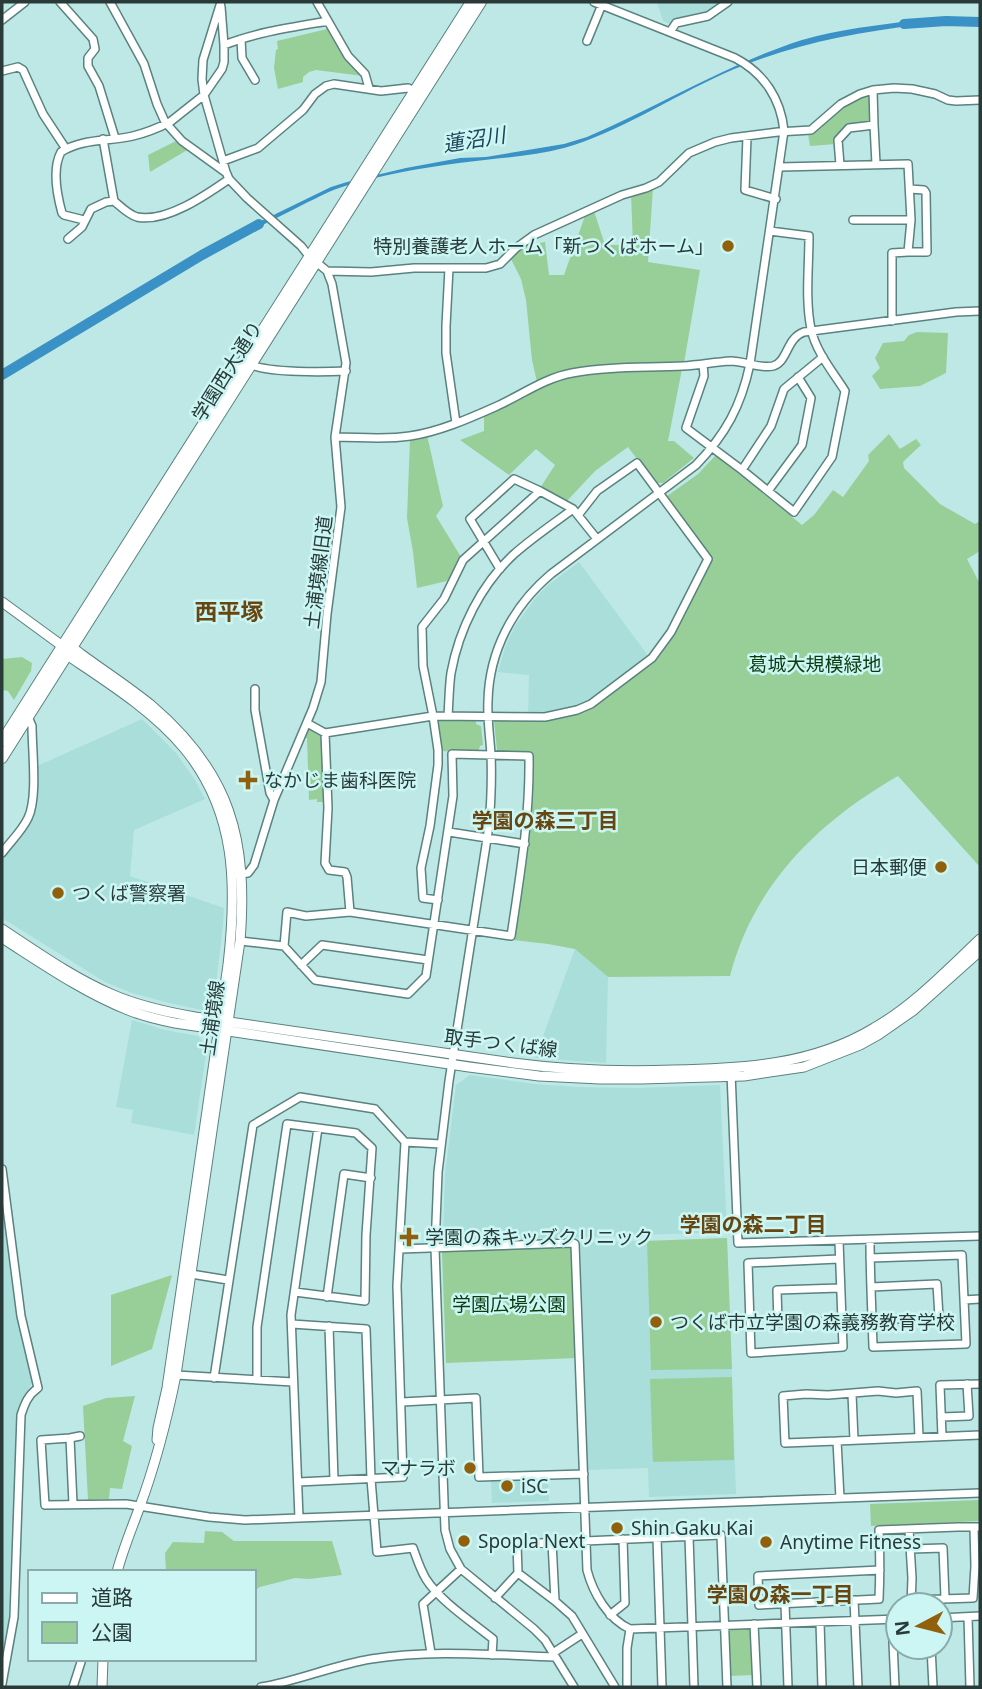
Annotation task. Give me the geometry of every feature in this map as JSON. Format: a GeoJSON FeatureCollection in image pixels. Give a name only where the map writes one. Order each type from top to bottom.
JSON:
{"type":"FeatureCollection","features":[{"type":"Feature","properties":{"kind":"highway","name":"学園西大通り"},"geometry":{"type":"LineString","coordinates":[[2,741],[67,649],[251,365],[349,194],[471,2]]}},
{"type":"Feature","properties":{"kind":"highway","name":"学園西大通り"},"geometry":{"type":"LineString","coordinates":[[2,758],[67,649],[313,259],[364,187],[481,2]]}},
{"type":"Feature","properties":{"kind":"main road","name":"土浦境線"},"geometry":{"type":"LineString","coordinates":[[2,603],[67,649],[144,710],[183,746],[207,783],[223,821],[237,874],[242,909],[240,941],[179,1297],[167,1388],[158,1427],[156,1457]]}},
{"type":"Feature","properties":{"kind":"main road","name":"土浦境線"},"geometry":{"type":"LineString","coordinates":[[118,1570],[165,1428],[176,1375],[224,1026],[237,874]]}},
{"type":"Feature","properties":{"kind":"main road","name":"取手つくば線"},"geometry":{"type":"LineString","coordinates":[[2,929],[87,983],[112,994],[158,1010],[224,1026]]}},
{"type":"Feature","properties":{"kind":"main road","name":"取手つくば線"},"geometry":{"type":"LineString","coordinates":[[2,938],[58,974],[120,1006],[175,1023],[224,1026],[452,1060],[565,1069],[764,1074],[804,1067],[878,1035],[914,1010],[980,951]]}},
{"type":"Feature","properties":{"kind":"main road","name":"取手つくば線"},"geometry":{"type":"LineString","coordinates":[[730,1072],[802,1059],[857,1038],[909,1003],[980,939]]}},
{"type":"Feature","properties":{"kind":"main road"},"geometry":{"type":"LineString","coordinates":[[102,1687],[103,1661]]}},
{"type":"Feature","properties":{"kind":"street"},"geometry":{"type":"LineString","coordinates":[[2,20],[25,2]]}},
{"type":"Feature","properties":{"kind":"street"},"geometry":{"type":"LineString","coordinates":[[110,2],[144,64],[157,104],[167,124],[182,141],[228,175],[265,214],[327,271],[486,268],[506,260],[516,248],[534,235],[622,195],[659,182],[690,153],[715,142],[784,131],[811,130],[841,104],[873,90],[912,89],[948,100],[980,100]]}},
{"type":"Feature","properties":{"kind":"street"},"geometry":{"type":"LineString","coordinates":[[317,2],[348,56],[365,74],[369,88]]}},
{"type":"Feature","properties":{"kind":"street"},"geometry":{"type":"LineString","coordinates":[[670,32],[676,23],[708,16],[728,2]]}},
{"type":"Feature","properties":{"kind":"street"},"geometry":{"type":"LineString","coordinates":[[65,3],[93,39],[95,49],[88,58],[88,66],[99,86],[115,138]]}},
{"type":"Feature","properties":{"kind":"street"},"geometry":{"type":"LineString","coordinates":[[220,3],[203,60],[202,79],[204,95],[228,175]]}},
{"type":"Feature","properties":{"kind":"street"},"geometry":{"type":"LineString","coordinates":[[84,220],[62,213],[56,186],[57,161],[61,152],[80,144],[132,136],[167,124],[204,95],[224,62],[220,3]]}},
{"type":"Feature","properties":{"kind":"street"},"geometry":{"type":"LineString","coordinates":[[574,1687],[545,1640],[461,1569],[453,1558],[447,1539],[444,1513],[435,1248],[441,1144],[487,837],[491,792],[488,694],[491,671],[510,621],[542,581],[696,465],[726,430],[745,388],[750,364],[784,131],[780,109],[773,93],[752,68],[737,59],[599,3],[587,41]]}},
{"type":"Feature","properties":{"kind":"street"},"geometry":{"type":"LineString","coordinates":[[224,45],[278,30],[328,21]]}},
{"type":"Feature","properties":{"kind":"street"},"geometry":{"type":"LineString","coordinates":[[241,39],[242,58],[255,80]]}},
{"type":"Feature","properties":{"kind":"street"},"geometry":{"type":"LineString","coordinates":[[2,71],[18,67],[23,70],[43,114],[66,149]]}},
{"type":"Feature","properties":{"kind":"street"},"geometry":{"type":"LineString","coordinates":[[223,161],[258,148],[303,110],[315,94],[326,86],[334,84],[381,91],[408,88],[414,91]]}},
{"type":"Feature","properties":{"kind":"street"},"geometry":{"type":"LineString","coordinates":[[873,90],[876,164]]}},
{"type":"Feature","properties":{"kind":"street"},"geometry":{"type":"LineString","coordinates":[[840,165],[838,140],[843,134],[849,128],[874,125]]}},
{"type":"Feature","properties":{"kind":"street"},"geometry":{"type":"LineString","coordinates":[[747,137],[746,190],[776,199]]}},
{"type":"Feature","properties":{"kind":"street"},"geometry":{"type":"LineString","coordinates":[[103,139],[114,201],[135,217],[159,216],[178,209],[228,175]]}},
{"type":"Feature","properties":{"kind":"street"},"geometry":{"type":"LineString","coordinates":[[780,167],[908,164],[911,220],[908,251]]}},
{"type":"Feature","properties":{"kind":"street"},"geometry":{"type":"LineString","coordinates":[[892,321],[892,253],[928,252],[926,193],[924,190],[910,189]]}},
{"type":"Feature","properties":{"kind":"street"},"geometry":{"type":"LineString","coordinates":[[68,239],[82,227],[91,209],[114,201]]}},
{"type":"Feature","properties":{"kind":"street"},"geometry":{"type":"LineString","coordinates":[[853,220],[911,220]]}},
{"type":"Feature","properties":{"kind":"street"},"geometry":{"type":"LineString","coordinates":[[703,364],[704,376],[686,428],[794,512],[832,457],[845,391],[822,357],[811,331],[808,298],[809,236],[770,231]]}},
{"type":"Feature","properties":{"kind":"street"},"geometry":{"type":"LineString","coordinates":[[449,268],[446,353],[456,422]]}},
{"type":"Feature","properties":{"kind":"street","name":"土浦境線旧道"},"geometry":{"type":"LineString","coordinates":[[237,874],[248,873],[254,865],[274,800],[319,691],[324,667],[327,614],[341,508],[335,437],[346,371],[332,284],[327,271]]}},
{"type":"Feature","properties":{"kind":"street"},"geometry":{"type":"LineString","coordinates":[[335,437],[408,437],[426,433],[496,407],[548,380],[568,374],[734,361],[767,366],[780,362],[793,338],[799,334],[980,311]]}},
{"type":"Feature","properties":{"kind":"street"},"geometry":{"type":"LineString","coordinates":[[742,470],[771,426],[784,389],[822,357]]}},
{"type":"Feature","properties":{"kind":"street"},"geometry":{"type":"LineString","coordinates":[[251,365],[273,369],[346,371]]}},
{"type":"Feature","properties":{"kind":"street"},"geometry":{"type":"LineString","coordinates":[[768,491],[802,446],[811,398],[798,377]]}},
{"type":"Feature","properties":{"kind":"street"},"geometry":{"type":"LineString","coordinates":[[307,723],[325,733],[433,716],[545,717],[577,710],[610,692],[652,658],[671,632],[708,559],[637,463],[597,491],[576,512],[525,545],[500,569],[478,600],[459,642],[451,675],[448,716]]}},
{"type":"Feature","properties":{"kind":"street"},"geometry":{"type":"LineString","coordinates":[[500,569],[470,519],[514,479],[576,512],[597,539]]}},
{"type":"Feature","properties":{"kind":"street"},"geometry":{"type":"LineString","coordinates":[[438,900],[423,898],[421,879],[438,765],[433,716],[423,666],[422,626],[444,599],[463,560],[540,491]]}},
{"type":"Feature","properties":{"kind":"street"},"geometry":{"type":"LineString","coordinates":[[255,689],[255,710],[270,793],[274,800]]}},
{"type":"Feature","properties":{"kind":"street"},"geometry":{"type":"LineString","coordinates":[[2,853],[28,817],[32,804],[32,726],[28,717]]}},
{"type":"Feature","properties":{"kind":"street"},"geometry":{"type":"LineString","coordinates":[[325,733],[328,808],[325,863],[329,870],[345,872],[350,912]]}},
{"type":"Feature","properties":{"kind":"street"},"geometry":{"type":"LineString","coordinates":[[240,941],[284,946],[315,980],[408,994],[426,976],[428,960],[434,925],[449,832],[453,796],[452,754],[529,756],[530,793],[525,844],[511,936],[434,925],[350,912],[306,916],[287,912],[284,946]]}},
{"type":"Feature","properties":{"kind":"street"},"geometry":{"type":"LineString","coordinates":[[449,832],[525,844]]}},
{"type":"Feature","properties":{"kind":"street"},"geometry":{"type":"LineString","coordinates":[[301,965],[322,945],[428,960]]}},
{"type":"Feature","properties":{"kind":"street"},"geometry":{"type":"LineString","coordinates":[[730,1072],[738,1243],[774,1251],[839,1259]]}},
{"type":"Feature","properties":{"kind":"street"},"geometry":{"type":"LineString","coordinates":[[214,1378],[253,1125],[300,1097],[375,1109],[405,1142],[441,1144]]}},
{"type":"Feature","properties":{"kind":"street"},"geometry":{"type":"LineString","coordinates":[[257,1380],[257,1327],[287,1124],[278,1110]]}},
{"type":"Feature","properties":{"kind":"street"},"geometry":{"type":"LineString","coordinates":[[287,1124],[356,1133],[372,1148],[365,1301],[295,1292]]}},
{"type":"Feature","properties":{"kind":"street"},"geometry":{"type":"LineString","coordinates":[[299,1518],[292,1324],[318,1128]]}},
{"type":"Feature","properties":{"kind":"street"},"geometry":{"type":"LineString","coordinates":[[298,1482],[403,1477],[397,1286],[405,1142]]}},
{"type":"Feature","properties":{"kind":"street"},"geometry":{"type":"LineString","coordinates":[[2,1169],[21,1316],[38,1388],[31,1393],[21,1415],[14,1617],[2,1684]]}},
{"type":"Feature","properties":{"kind":"street"},"geometry":{"type":"LineString","coordinates":[[327,1297],[344,1174],[371,1178]]}},
{"type":"Feature","properties":{"kind":"street"},"geometry":{"type":"LineString","coordinates":[[839,1241],[843,1347],[751,1353],[748,1263],[774,1251],[839,1241],[980,1236]]}},
{"type":"Feature","properties":{"kind":"street"},"geometry":{"type":"LineString","coordinates":[[870,1240],[870,1258],[873,1347],[966,1344],[962,1255],[870,1258]]}},
{"type":"Feature","properties":{"kind":"street"},"geometry":{"type":"LineString","coordinates":[[400,1249],[575,1244],[587,1570],[592,1587],[618,1624],[630,1629],[884,1620]]}},
{"type":"Feature","properties":{"kind":"street"},"geometry":{"type":"LineString","coordinates":[[191,1274],[228,1280]]}},
{"type":"Feature","properties":{"kind":"street"},"geometry":{"type":"LineString","coordinates":[[871,1287],[937,1284],[939,1317],[872,1320]]}},
{"type":"Feature","properties":{"kind":"street"},"geometry":{"type":"LineString","coordinates":[[840,1288],[777,1290],[778,1324],[841,1321]]}},
{"type":"Feature","properties":{"kind":"street"},"geometry":{"type":"LineString","coordinates":[[964,1300],[980,1299]]}},
{"type":"Feature","properties":{"kind":"street"},"geometry":{"type":"LineString","coordinates":[[292,1324],[366,1329],[371,1479],[377,1552],[413,1548],[426,1578],[436,1591],[493,1639],[492,1655]]}},
{"type":"Feature","properties":{"kind":"street"},"geometry":{"type":"LineString","coordinates":[[329,1326],[334,1480]]}},
{"type":"Feature","properties":{"kind":"street"},"geometry":{"type":"LineString","coordinates":[[176,1375],[293,1382]]}},
{"type":"Feature","properties":{"kind":"street"},"geometry":{"type":"LineString","coordinates":[[941,1417],[969,1416],[967,1384]]}},
{"type":"Feature","properties":{"kind":"street"},"geometry":{"type":"LineString","coordinates":[[942,1437],[940,1385],[980,1384]]}},
{"type":"Feature","properties":{"kind":"street"},"geometry":{"type":"LineString","coordinates":[[919,1437],[917,1391],[783,1396],[785,1443],[980,1435]]}},
{"type":"Feature","properties":{"kind":"street"},"geometry":{"type":"LineString","coordinates":[[852,1394],[855,1440]]}},
{"type":"Feature","properties":{"kind":"street"},"geometry":{"type":"LineString","coordinates":[[402,1402],[476,1398],[479,1477],[584,1474]]}},
{"type":"Feature","properties":{"kind":"street"},"geometry":{"type":"LineString","coordinates":[[80,1436],[41,1440],[46,1505],[97,1503],[140,1506],[231,1519],[980,1493]]}},
{"type":"Feature","properties":{"kind":"street"},"geometry":{"type":"LineString","coordinates":[[70,1438],[73,1504]]}},
{"type":"Feature","properties":{"kind":"street"},"geometry":{"type":"LineString","coordinates":[[837,1441],[840,1498]]}},
{"type":"Feature","properties":{"kind":"street"},"geometry":{"type":"LineString","coordinates":[[880,1570],[758,1576],[760,1605],[879,1599],[880,1570],[879,1530],[977,1528],[973,1598],[954,1598]]}},
{"type":"Feature","properties":{"kind":"street"},"geometry":{"type":"LineString","coordinates":[[909,1529],[911,1591]]}},
{"type":"Feature","properties":{"kind":"street"},"geometry":{"type":"LineString","coordinates":[[495,1598],[518,1573],[517,1544],[721,1535],[727,1687]]}},
{"type":"Feature","properties":{"kind":"street"},"geometry":{"type":"LineString","coordinates":[[689,1536],[694,1687]]}},
{"type":"Feature","properties":{"kind":"street"},"geometry":{"type":"LineString","coordinates":[[657,1538],[662,1687]]}},
{"type":"Feature","properties":{"kind":"street"},"geometry":{"type":"LineString","coordinates":[[610,1615],[625,1603],[623,1539]]}},
{"type":"Feature","properties":{"kind":"street"},"geometry":{"type":"LineString","coordinates":[[552,1542],[555,1601]]}},
{"type":"Feature","properties":{"kind":"street"},"geometry":{"type":"LineString","coordinates":[[911,1549],[943,1548],[945,1591]]}},
{"type":"Feature","properties":{"kind":"street"},"geometry":{"type":"LineString","coordinates":[[431,1653],[423,1604],[461,1569]]}},
{"type":"Feature","properties":{"kind":"street"},"geometry":{"type":"LineString","coordinates":[[518,1573],[572,1616],[615,1687]]}},
{"type":"Feature","properties":{"kind":"street"},"geometry":{"type":"LineString","coordinates":[[854,1600],[858,1687]]}},
{"type":"Feature","properties":{"kind":"street"},"geometry":{"type":"LineString","coordinates":[[785,1604],[788,1687]]}},
{"type":"Feature","properties":{"kind":"street"},"geometry":{"type":"LineString","coordinates":[[954,1618],[980,1616]]}},
{"type":"Feature","properties":{"kind":"street"},"geometry":{"type":"LineString","coordinates":[[968,1617],[970,1687]]}},
{"type":"Feature","properties":{"kind":"street"},"geometry":{"type":"LineString","coordinates":[[820,1622],[822,1687]]}},
{"type":"Feature","properties":{"kind":"street"},"geometry":{"type":"LineString","coordinates":[[754,1624],[757,1687]]}},
{"type":"Feature","properties":{"kind":"street"},"geometry":{"type":"LineString","coordinates":[[626,1687],[626,1648],[630,1629]]}},
{"type":"Feature","properties":{"kind":"street"},"geometry":{"type":"LineString","coordinates":[[261,1687],[368,1659],[431,1653],[554,1655],[582,1634]]}},
{"type":"Feature","properties":{"kind":"street"},"geometry":{"type":"LineString","coordinates":[[73,1687],[81,1661]]}},
{"type":"Feature","properties":{"kind":"street"},"geometry":{"type":"LineString","coordinates":[[895,1661],[895,1687]]}},
{"type":"Feature","properties":{"kind":"street"},"geometry":{"type":"LineString","coordinates":[[932,1661],[933,1687]]}},
{"type":"Feature","properties":{"kind":"shaded area"},"geometry":{"type":"Polygon","coordinates":[[[657,2],[724,2],[707,14],[671,25],[663,21],[657,2]]]}},
{"type":"Feature","properties":{"kind":"shaded area"},"geometry":{"type":"Polygon","coordinates":[[[579,562],[649,657],[588,702],[544,715],[528,716],[529,675],[498,672],[505,647],[515,626],[537,596],[579,562]]]}},
{"type":"Feature","properties":{"kind":"shaded area"},"geometry":{"type":"Polygon","coordinates":[[[142,719],[176,753],[205,799],[134,830],[130,876],[224,908],[214,1001],[202,1010],[132,993],[105,982],[2,918],[2,856],[29,820],[35,767],[142,719]]]}},
{"type":"Feature","properties":{"kind":"shaded area"},"geometry":{"type":"Polygon","coordinates":[[[575,949],[608,977],[606,1063],[535,1058],[575,949]]]}},
{"type":"Feature","properties":{"kind":"shaded area"},"geometry":{"type":"Polygon","coordinates":[[[132,1020],[198,1036],[207,1048],[194,1135],[131,1123],[133,1110],[116,1107],[132,1020]]]}},
{"type":"Feature","properties":{"kind":"shaded area"},"geometry":{"type":"Polygon","coordinates":[[[470,1075],[578,1087],[720,1085],[727,1232],[445,1242],[445,1175],[456,1085],[470,1075]]]}},
{"type":"Feature","properties":{"kind":"shaded area"},"geometry":{"type":"Polygon","coordinates":[[[2,1193],[18,1314],[33,1381],[22,1401],[19,1414],[16,1519],[9,1616],[2,1655],[2,1193]]]}},
{"type":"Feature","properties":{"kind":"shaded area","name":"つくば市立学園の森義務教育学校"},"geometry":{"type":"Polygon","coordinates":[[[727,1238],[736,1494],[649,1497],[648,1468],[588,1470],[580,1243],[727,1238]]]}},
{"type":"Feature","properties":{"kind":"shaded area"},"geometry":{"type":"Polygon","coordinates":[[[548,1477],[549,1501],[492,1503],[491,1479],[548,1477]]]}},
{"type":"Feature","properties":{"kind":"green space"},"geometry":{"type":"Polygon","coordinates":[[[327,29],[345,60],[363,76],[316,70],[303,77],[303,82],[278,89],[274,68],[277,41],[327,29]]]}},
{"type":"Feature","properties":{"kind":"green space"},"geometry":{"type":"Polygon","coordinates":[[[869,94],[870,123],[847,125],[836,138],[836,144],[810,146],[808,134],[842,108],[869,94]]]}},
{"type":"Feature","properties":{"kind":"green space"},"geometry":{"type":"Polygon","coordinates":[[[178,140],[189,149],[150,172],[148,155],[178,140]]]}},
{"type":"Feature","properties":{"kind":"green space"},"geometry":{"type":"Polygon","coordinates":[[[653,188],[648,262],[700,270],[684,363],[574,369],[537,382],[526,300],[521,279],[511,259],[526,245],[545,242],[549,275],[564,275],[586,213],[594,211],[605,245],[633,245],[631,194],[653,188]]]}},
{"type":"Feature","properties":{"kind":"green space"},"geometry":{"type":"Polygon","coordinates":[[[917,332],[948,333],[946,373],[920,386],[880,389],[872,376],[880,368],[875,358],[883,343],[904,341],[917,332]]]}},
{"type":"Feature","properties":{"kind":"green space"},"geometry":{"type":"Polygon","coordinates":[[[682,369],[668,441],[674,441],[694,458],[663,483],[655,483],[628,447],[595,471],[566,502],[540,488],[555,465],[536,449],[509,475],[460,440],[484,431],[484,414],[539,386],[573,375],[682,369]]]}},
{"type":"Feature","properties":{"kind":"green space","name":"葛城大規模緑地"},"geometry":{"type":"Polygon","coordinates":[[[889,434],[900,449],[916,439],[921,445],[903,462],[904,468],[940,504],[975,524],[980,521],[980,551],[967,559],[980,584],[980,867],[898,776],[841,814],[793,859],[755,912],[730,976],[608,977],[575,949],[513,940],[533,795],[532,754],[499,753],[494,721],[543,720],[589,708],[617,690],[652,661],[689,604],[711,558],[667,496],[698,474],[715,456],[802,525],[814,515],[833,490],[843,497],[869,461],[868,455],[889,434]]]}},
{"type":"Feature","properties":{"kind":"green space"},"geometry":{"type":"Polygon","coordinates":[[[427,435],[443,506],[436,516],[461,557],[447,581],[417,588],[407,518],[410,439],[427,435]]]}},
{"type":"Feature","properties":{"kind":"green space"},"geometry":{"type":"Polygon","coordinates":[[[22,657],[32,663],[31,671],[14,700],[8,691],[2,690],[2,659],[22,657]]]}},
{"type":"Feature","properties":{"kind":"green space"},"geometry":{"type":"Polygon","coordinates":[[[450,718],[476,718],[476,724],[481,726],[483,745],[478,752],[440,751],[436,722],[450,718]]]}},
{"type":"Feature","properties":{"kind":"green space"},"geometry":{"type":"Polygon","coordinates":[[[308,727],[323,735],[327,802],[309,800],[307,738],[303,738],[308,727]]]}},
{"type":"Feature","properties":{"kind":"green space"},"geometry":{"type":"Polygon","coordinates":[[[727,1238],[732,1369],[651,1370],[647,1241],[727,1238]]]}},
{"type":"Feature","properties":{"kind":"green space","name":"学園広場公園"},"geometry":{"type":"Polygon","coordinates":[[[571,1246],[577,1358],[446,1363],[444,1250],[571,1246]]]}},
{"type":"Feature","properties":{"kind":"green space"},"geometry":{"type":"Polygon","coordinates":[[[172,1275],[152,1349],[111,1366],[111,1295],[172,1275]]]}},
{"type":"Feature","properties":{"kind":"green space"},"geometry":{"type":"Polygon","coordinates":[[[732,1377],[734,1460],[653,1462],[650,1379],[732,1377]]]}},
{"type":"Feature","properties":{"kind":"green space"},"geometry":{"type":"Polygon","coordinates":[[[135,1396],[123,1441],[132,1446],[122,1489],[110,1488],[109,1499],[88,1500],[83,1406],[106,1398],[135,1396]]]}},
{"type":"Feature","properties":{"kind":"green space"},"geometry":{"type":"Polygon","coordinates":[[[980,1500],[980,1521],[871,1526],[870,1504],[980,1500]]]}},
{"type":"Feature","properties":{"kind":"green space"},"geometry":{"type":"Polygon","coordinates":[[[205,1531],[222,1532],[234,1541],[332,1541],[342,1575],[295,1578],[256,1590],[256,1570],[166,1570],[165,1553],[173,1542],[204,1543],[205,1531]]]}},
{"type":"Feature","properties":{"kind":"green space"},"geometry":{"type":"Polygon","coordinates":[[[750,1627],[754,1675],[729,1676],[727,1630],[750,1627]]]}},
{"type":"Feature","properties":{"kind":"water"},"geometry":{"type":"Polygon","coordinates":[[[918,20],[918,25],[818,42],[746,64],[604,133],[564,148],[373,178],[330,192],[249,232],[247,228],[331,187],[347,182],[406,168],[564,144],[587,137],[720,73],[802,40],[845,30],[918,20]]]}},
{"type":"Feature","properties":{"kind":"waterway","name":"蓮沼川"},"geometry":{"type":"LineString","coordinates":[[904,24],[980,22]]}},
{"type":"Feature","properties":{"kind":"waterway","name":"蓮沼川"},"geometry":{"type":"LineString","coordinates":[[2,375],[202,255],[259,224]]}},
{"type":"Feature","properties":{"kind":"place","name":"特別養護老人ホーム「新つくばホーム」"},"geometry":{"type":"Point","coordinates":[728,246]}},
{"type":"Feature","properties":{"kind":"place","name":"なかじま歯科医院"},"geometry":{"type":"Point","coordinates":[248,780]}},
{"type":"Feature","properties":{"kind":"place","name":"日本郵便"},"geometry":{"type":"Point","coordinates":[941,867]}},
{"type":"Feature","properties":{"kind":"place","name":"つくば警察署"},"geometry":{"type":"Point","coordinates":[58,893]}},
{"type":"Feature","properties":{"kind":"place","name":"学園の森キッズクリニック"},"geometry":{"type":"Point","coordinates":[409,1237]}},
{"type":"Feature","properties":{"kind":"place","name":"つくば市立学園の森義務教育学校"},"geometry":{"type":"Point","coordinates":[656,1322]}},
{"type":"Feature","properties":{"kind":"place","name":"マナラボ"},"geometry":{"type":"Point","coordinates":[470,1468]}},
{"type":"Feature","properties":{"kind":"place","name":"iSC"},"geometry":{"type":"Point","coordinates":[507,1486]}},
{"type":"Feature","properties":{"kind":"place","name":"Shin Gaku Kai"},"geometry":{"type":"Point","coordinates":[617,1528]}},
{"type":"Feature","properties":{"kind":"place","name":"Spopla Next"},"geometry":{"type":"Point","coordinates":[464,1541]}},
{"type":"Feature","properties":{"kind":"place","name":"Anytime Fitness"},"geometry":{"type":"Point","coordinates":[766,1542]}},
{"type":"Feature","properties":{"kind":"district","name":"西平塚"},"geometry":{"type":"Point","coordinates":[229,612]}},
{"type":"Feature","properties":{"kind":"district","name":"学園の森三丁目"},"geometry":{"type":"Point","coordinates":[545,821]}},
{"type":"Feature","properties":{"kind":"district","name":"学園の森二丁目"},"geometry":{"type":"Point","coordinates":[753,1225]}},
{"type":"Feature","properties":{"kind":"district","name":"学園の森一丁目"},"geometry":{"type":"Point","coordinates":[780,1595]}}]}
